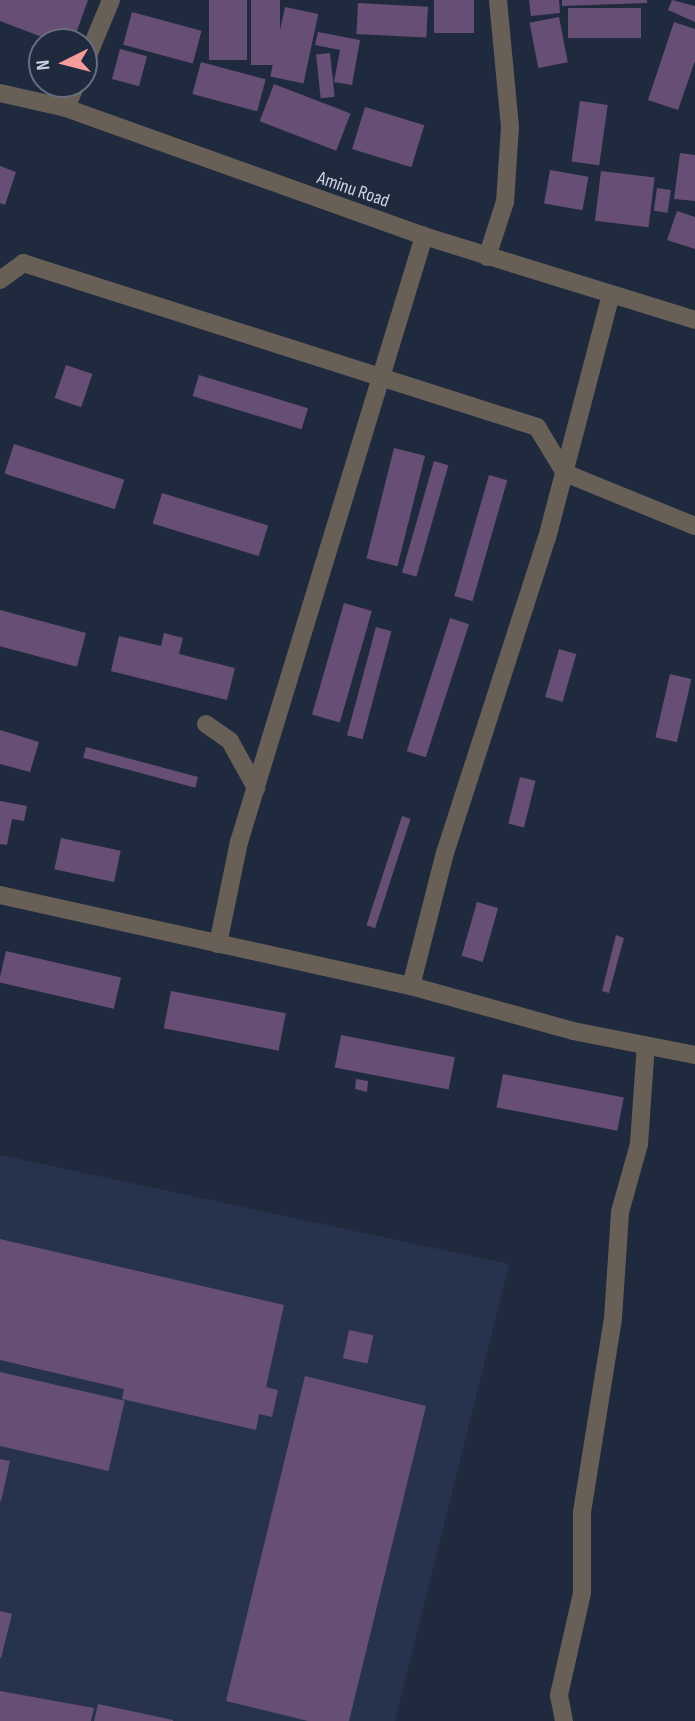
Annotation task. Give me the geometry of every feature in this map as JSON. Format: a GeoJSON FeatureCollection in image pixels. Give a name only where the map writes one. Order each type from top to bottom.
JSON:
{"type":"FeatureCollection","features":[{"type":"Feature","properties":{"kind":"street"},"geometry":{"type":"LineString","coordinates":[[98,31],[111,0]]}},
{"type":"Feature","properties":{"kind":"street"},"geometry":{"type":"LineString","coordinates":[[487,257],[505,202],[510,127],[498,0]]}},
{"type":"Feature","properties":{"kind":"street","name":"Aminu Road"},"geometry":{"type":"LineString","coordinates":[[0,93],[66,108],[424,236],[695,320]]}},
{"type":"Feature","properties":{"kind":"street"},"geometry":{"type":"LineString","coordinates":[[66,108],[70,98]]}},
{"type":"Feature","properties":{"kind":"street"},"geometry":{"type":"LineString","coordinates":[[218,944],[239,842],[424,236]]}},
{"type":"Feature","properties":{"kind":"street"},"geometry":{"type":"LineString","coordinates":[[0,280],[23,262],[537,428],[565,473],[695,526]]}},
{"type":"Feature","properties":{"kind":"street"},"geometry":{"type":"LineString","coordinates":[[411,986],[444,853],[565,473],[611,295]]}},
{"type":"Feature","properties":{"kind":"street"},"geometry":{"type":"LineString","coordinates":[[206,724],[230,741],[256,788]]}},
{"type":"Feature","properties":{"kind":"street"},"geometry":{"type":"LineString","coordinates":[[0,895],[411,986],[573,1031],[695,1055]]}},
{"type":"Feature","properties":{"kind":"street"},"geometry":{"type":"LineString","coordinates":[[564,1721],[559,1695],[582,1593],[582,1512],[612,1318],[620,1212],[639,1144],[646,1045]]}},
{"type":"Feature","properties":{"kind":"shaded area"},"geometry":{"type":"Polygon","coordinates":[[[0,1155],[509,1264],[395,1721],[0,1721],[0,1155]]]}},
{"type":"Feature","properties":{"kind":"building"},"geometry":{"type":"Polygon","coordinates":[[[0,0],[88,0],[78,28],[28,28],[28,32],[0,21],[0,0]]]}},
{"type":"Feature","properties":{"kind":"building"},"geometry":{"type":"Polygon","coordinates":[[[209,0],[247,0],[247,60],[209,60],[209,0]]]}},
{"type":"Feature","properties":{"kind":"building"},"geometry":{"type":"Polygon","coordinates":[[[251,0],[280,0],[280,65],[251,65],[251,0]]]}},
{"type":"Feature","properties":{"kind":"building"},"geometry":{"type":"Polygon","coordinates":[[[434,0],[474,0],[474,33],[434,33],[434,0]]]}},
{"type":"Feature","properties":{"kind":"building"},"geometry":{"type":"Polygon","coordinates":[[[529,0],[559,0],[560,13],[531,16],[529,0]]]}},
{"type":"Feature","properties":{"kind":"building"},"geometry":{"type":"Polygon","coordinates":[[[562,0],[647,0],[647,3],[562,6],[562,0]]]}},
{"type":"Feature","properties":{"kind":"building"},"geometry":{"type":"Polygon","coordinates":[[[672,0],[695,6],[695,22],[668,10],[672,0]]]}},
{"type":"Feature","properties":{"kind":"building"},"geometry":{"type":"Polygon","coordinates":[[[358,3],[428,7],[426,38],[356,34],[358,3]]]}},
{"type":"Feature","properties":{"kind":"building"},"geometry":{"type":"Polygon","coordinates":[[[285,7],[318,14],[303,84],[270,76],[285,7]]]}},
{"type":"Feature","properties":{"kind":"building"},"geometry":{"type":"Polygon","coordinates":[[[568,8],[641,8],[641,38],[568,38],[568,8]]]}},
{"type":"Feature","properties":{"kind":"building"},"geometry":{"type":"Polygon","coordinates":[[[132,12],[202,31],[193,63],[123,45],[132,12]]]}},
{"type":"Feature","properties":{"kind":"building"},"geometry":{"type":"Polygon","coordinates":[[[559,17],[568,62],[538,68],[530,23],[559,17]]]}},
{"type":"Feature","properties":{"kind":"building"},"geometry":{"type":"Polygon","coordinates":[[[674,22],[695,29],[695,61],[678,110],[648,100],[674,22]]]}},
{"type":"Feature","properties":{"kind":"building"},"geometry":{"type":"Polygon","coordinates":[[[318,32],[360,40],[352,85],[334,82],[340,50],[315,45],[318,32]]]}},
{"type":"Feature","properties":{"kind":"building"},"geometry":{"type":"Polygon","coordinates":[[[120,49],[147,56],[139,86],[112,79],[120,49]]]}},
{"type":"Feature","properties":{"kind":"building"},"geometry":{"type":"Polygon","coordinates":[[[330,53],[335,97],[321,98],[316,54],[330,53]]]}},
{"type":"Feature","properties":{"kind":"building"},"geometry":{"type":"Polygon","coordinates":[[[201,62],[266,79],[257,111],[192,94],[201,62]]]}},
{"type":"Feature","properties":{"kind":"building"},"geometry":{"type":"Polygon","coordinates":[[[274,84],[351,113],[336,151],[260,121],[274,84]]]}},
{"type":"Feature","properties":{"kind":"building"},"geometry":{"type":"Polygon","coordinates":[[[580,101],[608,105],[599,165],[572,161],[580,101]]]}},
{"type":"Feature","properties":{"kind":"building"},"geometry":{"type":"Polygon","coordinates":[[[365,107],[424,125],[411,167],[352,149],[365,107]]]}},
{"type":"Feature","properties":{"kind":"building"},"geometry":{"type":"Polygon","coordinates":[[[680,153],[695,155],[695,201],[674,199],[680,153]]]}},
{"type":"Feature","properties":{"kind":"building"},"geometry":{"type":"Polygon","coordinates":[[[0,166],[16,172],[5,205],[0,203],[0,166]]]}},
{"type":"Feature","properties":{"kind":"building"},"geometry":{"type":"Polygon","coordinates":[[[550,170],[588,177],[583,210],[544,203],[550,170]]]}},
{"type":"Feature","properties":{"kind":"building"},"geometry":{"type":"Polygon","coordinates":[[[601,171],[655,178],[649,227],[595,221],[601,171]]]}},
{"type":"Feature","properties":{"kind":"building"},"geometry":{"type":"Polygon","coordinates":[[[657,188],[671,190],[668,213],[654,211],[657,188]]]}},
{"type":"Feature","properties":{"kind":"building"},"geometry":{"type":"Polygon","coordinates":[[[677,211],[695,217],[695,249],[667,240],[677,211]]]}},
{"type":"Feature","properties":{"kind":"building"},"geometry":{"type":"Polygon","coordinates":[[[66,365],[92,374],[81,407],[55,398],[66,365]]]}},
{"type":"Feature","properties":{"kind":"building"},"geometry":{"type":"Polygon","coordinates":[[[199,375],[308,408],[302,429],[193,396],[199,375]]]}},
{"type":"Feature","properties":{"kind":"building"},"geometry":{"type":"Polygon","coordinates":[[[14,444],[124,480],[115,509],[4,473],[14,444]]]}},
{"type":"Feature","properties":{"kind":"building"},"geometry":{"type":"Polygon","coordinates":[[[394,448],[425,456],[397,566],[366,559],[394,448]]]}},
{"type":"Feature","properties":{"kind":"building"},"geometry":{"type":"Polygon","coordinates":[[[434,461],[448,465],[416,577],[402,573],[434,461]]]}},
{"type":"Feature","properties":{"kind":"building"},"geometry":{"type":"Polygon","coordinates":[[[489,475],[507,480],[473,601],[454,596],[489,475]]]}},
{"type":"Feature","properties":{"kind":"building"},"geometry":{"type":"Polygon","coordinates":[[[162,493],[268,525],[259,556],[153,524],[162,493]]]}},
{"type":"Feature","properties":{"kind":"building"},"geometry":{"type":"Polygon","coordinates":[[[344,603],[372,611],[340,722],[312,715],[344,603]]]}},
{"type":"Feature","properties":{"kind":"building"},"geometry":{"type":"Polygon","coordinates":[[[0,610],[86,633],[77,667],[0,646],[0,610]]]}},
{"type":"Feature","properties":{"kind":"building"},"geometry":{"type":"Polygon","coordinates":[[[450,618],[469,624],[426,757],[407,751],[450,618]]]}},
{"type":"Feature","properties":{"kind":"building"},"geometry":{"type":"Polygon","coordinates":[[[376,627],[391,631],[362,739],[347,735],[376,627]]]}},
{"type":"Feature","properties":{"kind":"building"},"geometry":{"type":"Polygon","coordinates":[[[164,633],[183,638],[179,654],[235,668],[227,700],[111,671],[119,636],[161,646],[164,633]]]}},
{"type":"Feature","properties":{"kind":"building"},"geometry":{"type":"Polygon","coordinates":[[[559,649],[576,654],[563,702],[545,697],[559,649]]]}},
{"type":"Feature","properties":{"kind":"building"},"geometry":{"type":"Polygon","coordinates":[[[670,674],[691,679],[677,742],[655,737],[670,674]]]}},
{"type":"Feature","properties":{"kind":"building"},"geometry":{"type":"Polygon","coordinates":[[[0,730],[39,742],[30,772],[0,764],[0,730]]]}},
{"type":"Feature","properties":{"kind":"building"},"geometry":{"type":"Polygon","coordinates":[[[86,747],[198,777],[195,788],[83,758],[86,747]]]}},
{"type":"Feature","properties":{"kind":"building"},"geometry":{"type":"Polygon","coordinates":[[[520,777],[536,781],[524,827],[508,824],[520,777]]]}},
{"type":"Feature","properties":{"kind":"building"},"geometry":{"type":"Polygon","coordinates":[[[0,801],[27,806],[24,821],[12,819],[7,845],[0,844],[0,801]]]}},
{"type":"Feature","properties":{"kind":"building"},"geometry":{"type":"Polygon","coordinates":[[[402,816],[411,819],[375,928],[366,925],[402,816]]]}},
{"type":"Feature","properties":{"kind":"building"},"geometry":{"type":"Polygon","coordinates":[[[61,838],[121,851],[114,882],[54,869],[61,838]]]}},
{"type":"Feature","properties":{"kind":"building"},"geometry":{"type":"Polygon","coordinates":[[[477,902],[498,908],[483,962],[462,956],[477,902]]]}},
{"type":"Feature","properties":{"kind":"building"},"geometry":{"type":"Polygon","coordinates":[[[616,935],[624,938],[609,993],[602,991],[616,935]]]}},
{"type":"Feature","properties":{"kind":"building"},"geometry":{"type":"Polygon","coordinates":[[[6,951],[121,978],[114,1009],[0,982],[6,951]]]}},
{"type":"Feature","properties":{"kind":"building"},"geometry":{"type":"Polygon","coordinates":[[[171,991],[286,1013],[279,1051],[164,1028],[171,991]]]}},
{"type":"Feature","properties":{"kind":"building"},"geometry":{"type":"Polygon","coordinates":[[[341,1035],[455,1057],[449,1090],[335,1067],[341,1035]]]}},
{"type":"Feature","properties":{"kind":"building"},"geometry":{"type":"Polygon","coordinates":[[[503,1074],[624,1097],[617,1131],[497,1107],[503,1074]]]}},
{"type":"Feature","properties":{"kind":"building"},"geometry":{"type":"Polygon","coordinates":[[[356,1079],[368,1081],[367,1092],[355,1089],[356,1079]]]}},
{"type":"Feature","properties":{"kind":"building"},"geometry":{"type":"Polygon","coordinates":[[[0,1239],[284,1305],[266,1387],[278,1390],[272,1417],[259,1414],[256,1430],[122,1399],[124,1389],[0,1360],[0,1239]]]}},
{"type":"Feature","properties":{"kind":"building"},"geometry":{"type":"Polygon","coordinates":[[[349,1330],[373,1335],[367,1364],[343,1358],[349,1330]]]}},
{"type":"Feature","properties":{"kind":"building"},"geometry":{"type":"Polygon","coordinates":[[[0,1372],[125,1401],[109,1471],[0,1446],[0,1372]]]}},
{"type":"Feature","properties":{"kind":"building"},"geometry":{"type":"Polygon","coordinates":[[[305,1376],[426,1406],[349,1721],[308,1721],[226,1701],[305,1376]]]}},
{"type":"Feature","properties":{"kind":"building"},"geometry":{"type":"Polygon","coordinates":[[[0,1459],[10,1461],[1,1501],[0,1501],[0,1459]]]}},
{"type":"Feature","properties":{"kind":"building"},"geometry":{"type":"Polygon","coordinates":[[[0,1611],[12,1614],[1,1658],[0,1658],[0,1611]]]}},
{"type":"Feature","properties":{"kind":"building"},"geometry":{"type":"Polygon","coordinates":[[[0,1691],[94,1708],[91,1721],[0,1721],[0,1691]]]}},
{"type":"Feature","properties":{"kind":"building"},"geometry":{"type":"Polygon","coordinates":[[[98,1704],[173,1720],[173,1721],[94,1721],[98,1704]]]}}]}
